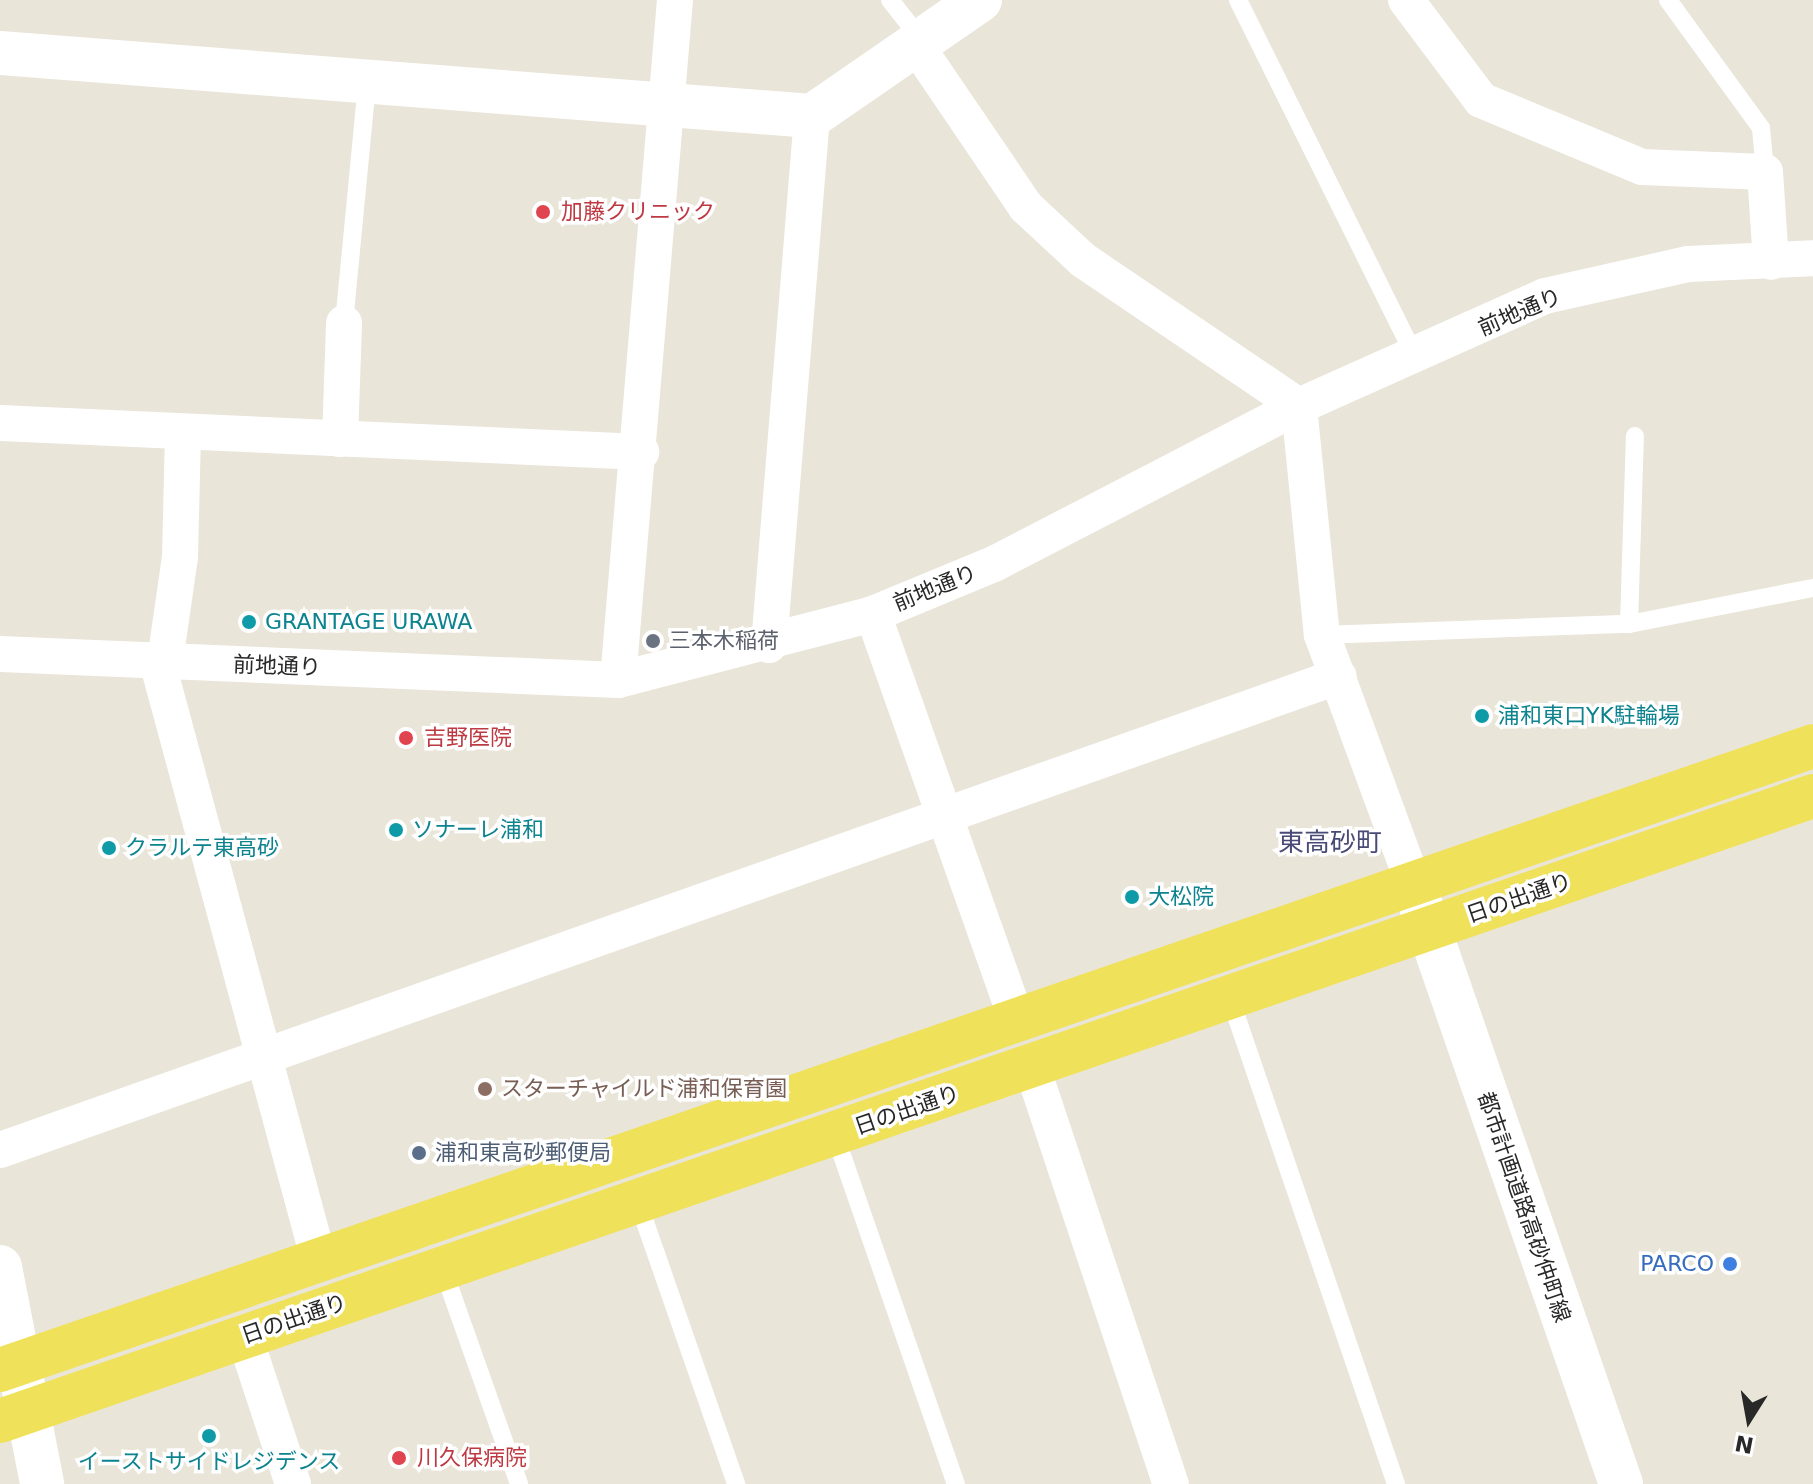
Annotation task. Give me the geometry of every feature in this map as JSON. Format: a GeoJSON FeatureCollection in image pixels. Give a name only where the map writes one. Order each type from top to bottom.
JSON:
{"type":"FeatureCollection","features":[{"type":"Feature","properties":{"kind":"main road"},"geometry":{"type":"LineString","coordinates":[[10,1366],[1412,880],[1813,746]]}},
{"type":"Feature","properties":{"kind":"main road","name":"日の出通り"},"geometry":{"type":"LineString","coordinates":[[14,1416],[1813,796]]}},
{"type":"Feature","properties":{"kind":"street"},"geometry":{"type":"LineString","coordinates":[[618,680],[641,452],[675,0]]}},
{"type":"Feature","properties":{"kind":"street"},"geometry":{"type":"LineString","coordinates":[[0,53],[665,108],[812,116],[920,45],[980,0]]}},
{"type":"Feature","properties":{"kind":"street"},"geometry":{"type":"LineString","coordinates":[[1406,0],[1481,100],[1642,167],[1765,172],[1771,262]]}},
{"type":"Feature","properties":{"kind":"street"},"geometry":{"type":"LineString","coordinates":[[920,45],[1026,207],[1083,260],[1299,406],[1322,635],[1412,880]]}},
{"type":"Feature","properties":{"kind":"street"},"geometry":{"type":"LineString","coordinates":[[769,645],[812,116]]}},
{"type":"Feature","properties":{"kind":"street","name":"前地通り"},"geometry":{"type":"LineString","coordinates":[[0,654],[618,680],[769,645],[873,614],[994,564],[1299,406],[1416,359],[1545,296],[1688,264],[1813,258]]}},
{"type":"Feature","properties":{"kind":"street"},"geometry":{"type":"LineString","coordinates":[[340,439],[344,323]]}},
{"type":"Feature","properties":{"kind":"street"},"geometry":{"type":"LineString","coordinates":[[0,423],[641,452]]}},
{"type":"Feature","properties":{"kind":"street"},"geometry":{"type":"LineString","coordinates":[[183,432],[180,557],[161,661],[260,1061],[318,1257]]}},
{"type":"Feature","properties":{"kind":"street"},"geometry":{"type":"LineString","coordinates":[[873,614],[1016,1018]]}},
{"type":"Feature","properties":{"kind":"street"},"geometry":{"type":"LineString","coordinates":[[0,1150],[260,1061],[1339,676]]}},
{"type":"Feature","properties":{"kind":"street","name":"都市計画道路高砂仲町線"},"geometry":{"type":"LineString","coordinates":[[1412,880],[1621,1484]]}},
{"type":"Feature","properties":{"kind":"street"},"geometry":{"type":"LineString","coordinates":[[1032,1067],[1171,1484]]}},
{"type":"Feature","properties":{"kind":"street"},"geometry":{"type":"LineString","coordinates":[[0,1267],[14,1416],[42,1484]]}},
{"type":"Feature","properties":{"kind":"street"},"geometry":{"type":"LineString","coordinates":[[244,1335],[293,1484]]}},
{"type":"Feature","properties":{"kind":"lane"},"geometry":{"type":"LineString","coordinates":[[890,0],[920,45]]}},
{"type":"Feature","properties":{"kind":"lane"},"geometry":{"type":"LineString","coordinates":[[1238,0],[1416,359]]}},
{"type":"Feature","properties":{"kind":"lane"},"geometry":{"type":"LineString","coordinates":[[1668,0],[1761,128],[1765,172]]}},
{"type":"Feature","properties":{"kind":"lane"},"geometry":{"type":"LineString","coordinates":[[344,323],[367,83]]}},
{"type":"Feature","properties":{"kind":"lane"},"geometry":{"type":"LineString","coordinates":[[1629,624],[1635,436]]}},
{"type":"Feature","properties":{"kind":"lane"},"geometry":{"type":"LineString","coordinates":[[1322,635],[1629,624],[1813,588]]}},
{"type":"Feature","properties":{"kind":"lane"},"geometry":{"type":"LineString","coordinates":[[1230,998],[1396,1484]]}},
{"type":"Feature","properties":{"kind":"lane"},"geometry":{"type":"LineString","coordinates":[[835,1135],[956,1484]]}},
{"type":"Feature","properties":{"kind":"lane"},"geometry":{"type":"LineString","coordinates":[[638,1202],[736,1484]]}},
{"type":"Feature","properties":{"kind":"lane"},"geometry":{"type":"LineString","coordinates":[[443,1269],[519,1484]]}},
{"type":"Feature","properties":{"kind":"place","name":"加藤クリニック"},"geometry":{"type":"Point","coordinates":[543,212]}},
{"type":"Feature","properties":{"kind":"place","name":"GRANTAGE URAWA"},"geometry":{"type":"Point","coordinates":[249,622]}},
{"type":"Feature","properties":{"kind":"place","name":"三本木稲荷"},"geometry":{"type":"Point","coordinates":[653,641]}},
{"type":"Feature","properties":{"kind":"place","name":"浦和東口YK駐輪場"},"geometry":{"type":"Point","coordinates":[1482,716]}},
{"type":"Feature","properties":{"kind":"place","name":"吉野医院"},"geometry":{"type":"Point","coordinates":[406,738]}},
{"type":"Feature","properties":{"kind":"place","name":"ソナーレ浦和"},"geometry":{"type":"Point","coordinates":[396,830]}},
{"type":"Feature","properties":{"kind":"place","name":"クラルテ東高砂"},"geometry":{"type":"Point","coordinates":[109,848]}},
{"type":"Feature","properties":{"kind":"place","name":"大松院"},"geometry":{"type":"Point","coordinates":[1132,897]}},
{"type":"Feature","properties":{"kind":"place","name":"スターチャイルド浦和保育園"},"geometry":{"type":"Point","coordinates":[485,1089]}},
{"type":"Feature","properties":{"kind":"place","name":"浦和東高砂郵便局"},"geometry":{"type":"Point","coordinates":[419,1153]}},
{"type":"Feature","properties":{"kind":"place","name":"PARCO"},"geometry":{"type":"Point","coordinates":[1730,1264]}},
{"type":"Feature","properties":{"kind":"place","name":"イーストサイドレジデンス"},"geometry":{"type":"Point","coordinates":[209,1436]}},
{"type":"Feature","properties":{"kind":"place","name":"川久保病院"},"geometry":{"type":"Point","coordinates":[399,1458]}},
{"type":"Feature","properties":{"kind":"district","name":"東高砂町"},"geometry":{"type":"Point","coordinates":[1330,843]}}]}
